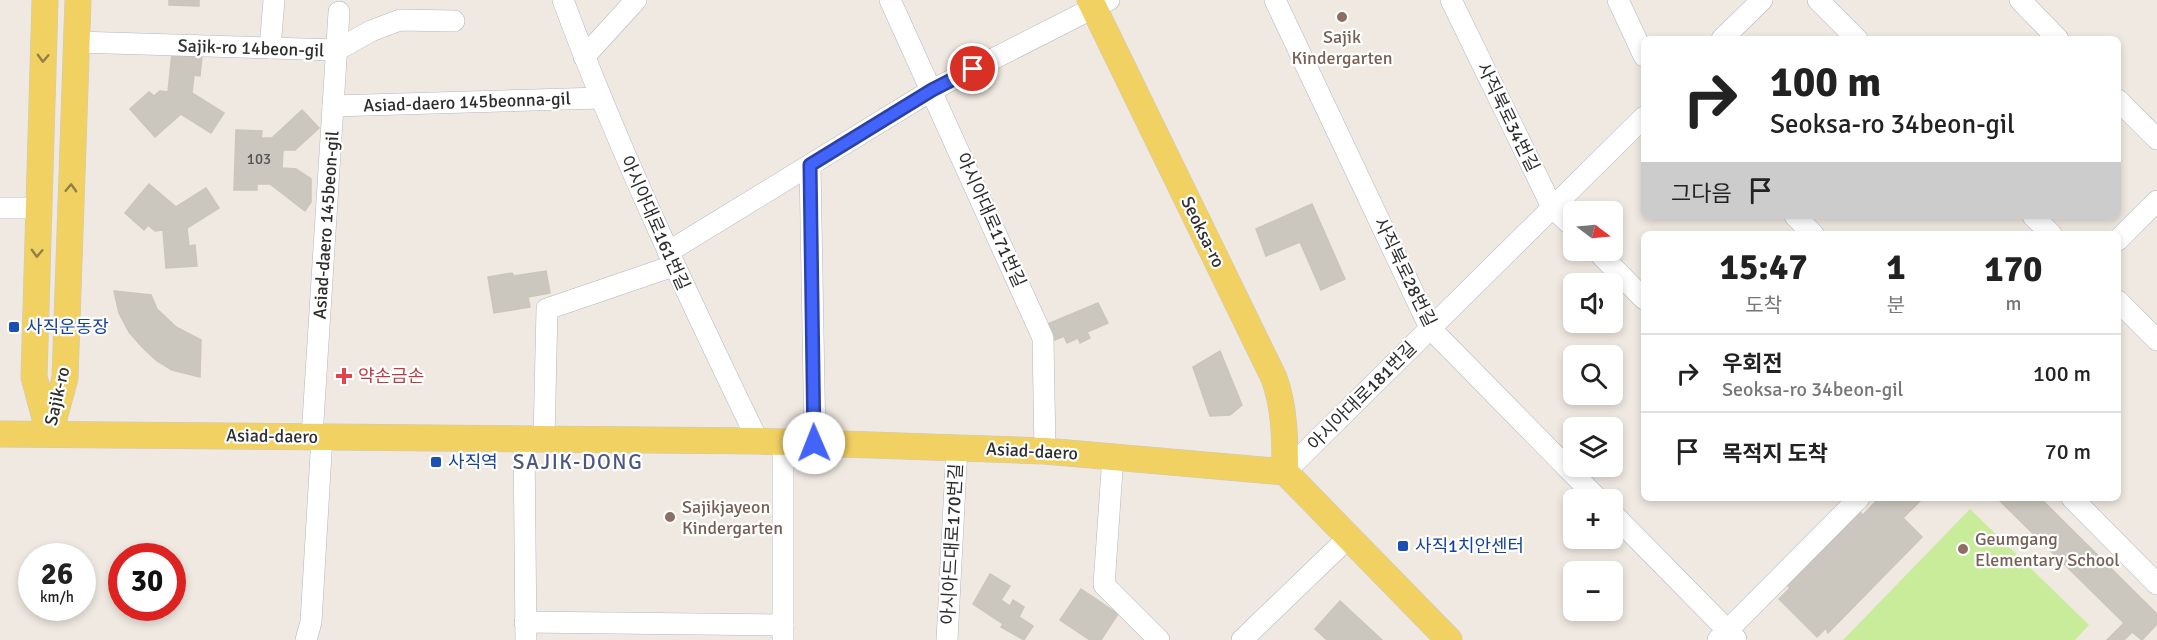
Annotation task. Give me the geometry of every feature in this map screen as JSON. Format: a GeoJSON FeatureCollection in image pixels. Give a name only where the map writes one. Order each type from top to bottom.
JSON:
{"type":"FeatureCollection","features":[{"type":"Feature","properties":{"kind":"main road","name":"Sajik-ro"},"geometry":{"type":"LineString","coordinates":[[45,0],[34,377],[50,434]]}},
{"type":"Feature","properties":{"kind":"main road","name":"Sajik-ro"},"geometry":{"type":"LineString","coordinates":[[50,434],[64,378],[78,0]]}},
{"type":"Feature","properties":{"kind":"main road","name":"Seoksa-ro"},"geometry":{"type":"LineString","coordinates":[[1097,2],[1274,378],[1280,393],[1284,422],[1285,472]]}},
{"type":"Feature","properties":{"kind":"main road","name":"Asiad-daero"},"geometry":{"type":"LineString","coordinates":[[0,434],[770,442],[957,447],[1113,456],[1285,472]]}},
{"type":"Feature","properties":{"kind":"main road"},"geometry":{"type":"LineString","coordinates":[[1285,472],[1449,640]]}},
{"type":"Feature","properties":{"kind":"street"},"geometry":{"type":"LineString","coordinates":[[270,48],[274,0]]}},
{"type":"Feature","properties":{"kind":"street","name":"아시아대로161번길"},"geometry":{"type":"LineString","coordinates":[[562,0],[600,98],[670,259],[770,442]]}},
{"type":"Feature","properties":{"kind":"street"},"geometry":{"type":"LineString","coordinates":[[584,57],[636,0]]}},
{"type":"Feature","properties":{"kind":"street","name":"아시아대로171번길"},"geometry":{"type":"LineString","coordinates":[[890,0],[1044,338],[1045,451]]}},
{"type":"Feature","properties":{"kind":"street","name":"사직북로28번길"},"geometry":{"type":"LineString","coordinates":[[1275,0],[1430,328],[1588,489]]}},
{"type":"Feature","properties":{"kind":"street","name":"사직북로34번길"},"geometry":{"type":"LineString","coordinates":[[1451,0],[1552,207],[1563,218]]}},
{"type":"Feature","properties":{"kind":"street"},"geometry":{"type":"LineString","coordinates":[[1618,0],[1641,50]]}},
{"type":"Feature","properties":{"kind":"street"},"geometry":{"type":"LineString","coordinates":[[1725,36],[1762,0]]}},
{"type":"Feature","properties":{"kind":"street"},"geometry":{"type":"LineString","coordinates":[[1818,0],[1854,36]]}},
{"type":"Feature","properties":{"kind":"street"},"geometry":{"type":"LineString","coordinates":[[2020,0],[2055,36]]}},
{"type":"Feature","properties":{"kind":"street"},"geometry":{"type":"LineString","coordinates":[[770,442],[783,632],[526,631],[534,439],[547,309],[670,259],[810,165],[932,90],[1097,2]]}},
{"type":"Feature","properties":{"kind":"street","name":"Asiad-daero 145beon-gil"},"geometry":{"type":"LineString","coordinates":[[306,640],[311,622],[317,437],[339,12]]}},
{"type":"Feature","properties":{"kind":"street","name":"Sajik-ro 14beon-gil"},"geometry":{"type":"LineString","coordinates":[[77,42],[337,50],[371,30],[400,20],[454,21]]}},
{"type":"Feature","properties":{"kind":"street","name":"Asiad-daero 145beonna-gil"},"geometry":{"type":"LineString","coordinates":[[333,106],[600,98]]}},
{"type":"Feature","properties":{"kind":"street"},"geometry":{"type":"LineString","coordinates":[[2121,103],[2157,139]]}},
{"type":"Feature","properties":{"kind":"street","name":"아시아대로181번길"},"geometry":{"type":"LineString","coordinates":[[1285,472],[1641,120]]}},
{"type":"Feature","properties":{"kind":"street"},"geometry":{"type":"LineString","coordinates":[[810,165],[814,443]]}},
{"type":"Feature","properties":{"kind":"street"},"geometry":{"type":"LineString","coordinates":[[2121,237],[2157,201]]}},
{"type":"Feature","properties":{"kind":"street"},"geometry":{"type":"LineString","coordinates":[[0,208],[39,208]]}},
{"type":"Feature","properties":{"kind":"street"},"geometry":{"type":"LineString","coordinates":[[1798,219],[1810,231]]}},
{"type":"Feature","properties":{"kind":"street"},"geometry":{"type":"LineString","coordinates":[[2036,219],[2048,231]]}},
{"type":"Feature","properties":{"kind":"street"},"geometry":{"type":"LineString","coordinates":[[1607,261],[1641,296]]}},
{"type":"Feature","properties":{"kind":"street"},"geometry":{"type":"LineString","coordinates":[[2121,304],[2157,340]]}},
{"type":"Feature","properties":{"kind":"street","name":"아시아드대로170번길"},"geometry":{"type":"LineString","coordinates":[[947,640],[957,447]]}},
{"type":"Feature","properties":{"kind":"street"},"geometry":{"type":"LineString","coordinates":[[1113,456],[1104,585],[1159,640]]}},
{"type":"Feature","properties":{"kind":"street"},"geometry":{"type":"LineString","coordinates":[[1623,525],[1728,637],[1851,501]]}},
{"type":"Feature","properties":{"kind":"street"},"geometry":{"type":"LineString","coordinates":[[2075,501],[2157,584]]}},
{"type":"Feature","properties":{"kind":"street"},"geometry":{"type":"LineString","coordinates":[[1242,640],[1349,537]]}},
{"type":"Feature","properties":{"kind":"green space"},"geometry":{"type":"Polygon","coordinates":[[[1970,509],[2089,625],[2075,640],[1843,640],[1970,509]]]}},
{"type":"Feature","properties":{"kind":"building"},"geometry":{"type":"Polygon","coordinates":[[[169,0],[199,0],[199,6],[169,5],[169,0]]]}},
{"type":"Feature","properties":{"kind":"building"},"geometry":{"type":"Polygon","coordinates":[[[172,53],[202,56],[200,76],[194,75],[192,93],[224,113],[211,133],[181,114],[155,137],[130,109],[149,92],[154,96],[160,91],[168,92],[172,53]]]}},
{"type":"Feature","properties":{"kind":"building"},"geometry":{"type":"Polygon","coordinates":[[[302,110],[319,128],[295,150],[283,150],[282,168],[296,169],[311,179],[311,202],[305,211],[270,184],[257,184],[257,190],[234,190],[236,130],[262,131],[261,138],[272,138],[302,110]]]}},
{"type":"Feature","properties":{"kind":"building"},"geometry":{"type":"Polygon","coordinates":[[[149,184],[176,207],[206,188],[219,208],[187,228],[189,246],[195,245],[197,266],[166,268],[163,230],[155,231],[148,225],[144,230],[125,213],[149,184]]]}},
{"type":"Feature","properties":{"kind":"building"},"geometry":{"type":"Polygon","coordinates":[[[1312,204],[1345,279],[1321,290],[1300,242],[1266,256],[1256,229],[1312,204]]]}},
{"type":"Feature","properties":{"kind":"building"},"geometry":{"type":"Polygon","coordinates":[[[546,271],[550,293],[528,297],[530,307],[494,313],[488,277],[546,271]]]}},
{"type":"Feature","properties":{"kind":"building"},"geometry":{"type":"Polygon","coordinates":[[[114,291],[151,295],[157,309],[176,327],[201,340],[200,377],[172,370],[157,361],[142,347],[129,332],[119,313],[114,291]]]}},
{"type":"Feature","properties":{"kind":"building"},"geometry":{"type":"Polygon","coordinates":[[[1098,303],[1108,323],[1087,332],[1090,338],[1080,343],[1078,338],[1067,343],[1064,336],[1055,340],[1048,324],[1098,303]]]}},
{"type":"Feature","properties":{"kind":"building"},"geometry":{"type":"Polygon","coordinates":[[[1220,351],[1242,405],[1230,415],[1210,416],[1193,367],[1220,351]]]}},
{"type":"Feature","properties":{"kind":"building"},"geometry":{"type":"Polygon","coordinates":[[[1876,501],[1920,501],[1903,518],[1922,537],[1828,633],[1826,628],[1817,637],[1779,599],[1790,588],[1788,586],[1860,512],[1863,515],[1876,501]]]}},
{"type":"Feature","properties":{"kind":"building"},"geometry":{"type":"Polygon","coordinates":[[[2000,501],[2043,501],[2157,614],[2157,624],[2142,640],[2132,632],[2124,640],[2107,640],[2124,623],[2000,501]]]}},
{"type":"Feature","properties":{"kind":"building"},"geometry":{"type":"Polygon","coordinates":[[[990,574],[1010,586],[1001,600],[1010,606],[1013,600],[1024,607],[1019,617],[1033,626],[1024,640],[1001,627],[1003,624],[973,604],[990,574]]]}},
{"type":"Feature","properties":{"kind":"building"},"geometry":{"type":"Polygon","coordinates":[[[1081,589],[1118,614],[1101,640],[1090,640],[1060,620],[1081,589]]]}},
{"type":"Feature","properties":{"kind":"building"},"geometry":{"type":"Polygon","coordinates":[[[1340,601],[1382,640],[1327,640],[1315,629],[1340,601]]]}},
{"type":"Feature","properties":{"kind":"place","name":"Sajik Kindergarten"},"geometry":{"type":"Point","coordinates":[1342,17]}},
{"type":"Feature","properties":{"kind":"place","name":"사직운동장"},"geometry":{"type":"Point","coordinates":[14,327]}},
{"type":"Feature","properties":{"kind":"place","name":"약손금손"},"geometry":{"type":"Point","coordinates":[344,376]}},
{"type":"Feature","properties":{"kind":"place","name":"사직역"},"geometry":{"type":"Point","coordinates":[436,462]}},
{"type":"Feature","properties":{"kind":"place","name":"Sajikjayeon Kindergarten"},"geometry":{"type":"Point","coordinates":[670,517]}},
{"type":"Feature","properties":{"kind":"place","name":"사직1치안센터"},"geometry":{"type":"Point","coordinates":[1403,546]}},
{"type":"Feature","properties":{"kind":"place","name":"Geumgang Elementary School"},"geometry":{"type":"Point","coordinates":[1963,549]}},
{"type":"Feature","properties":{"kind":"district","name":"SAJIK-DONG"},"geometry":{"type":"Point","coordinates":[578,462]}},
{"type":"Feature","properties":{"kind":"route"},"geometry":{"type":"LineString","coordinates":[[814,443],[810,165],[932,90],[973,69]]}}]}
